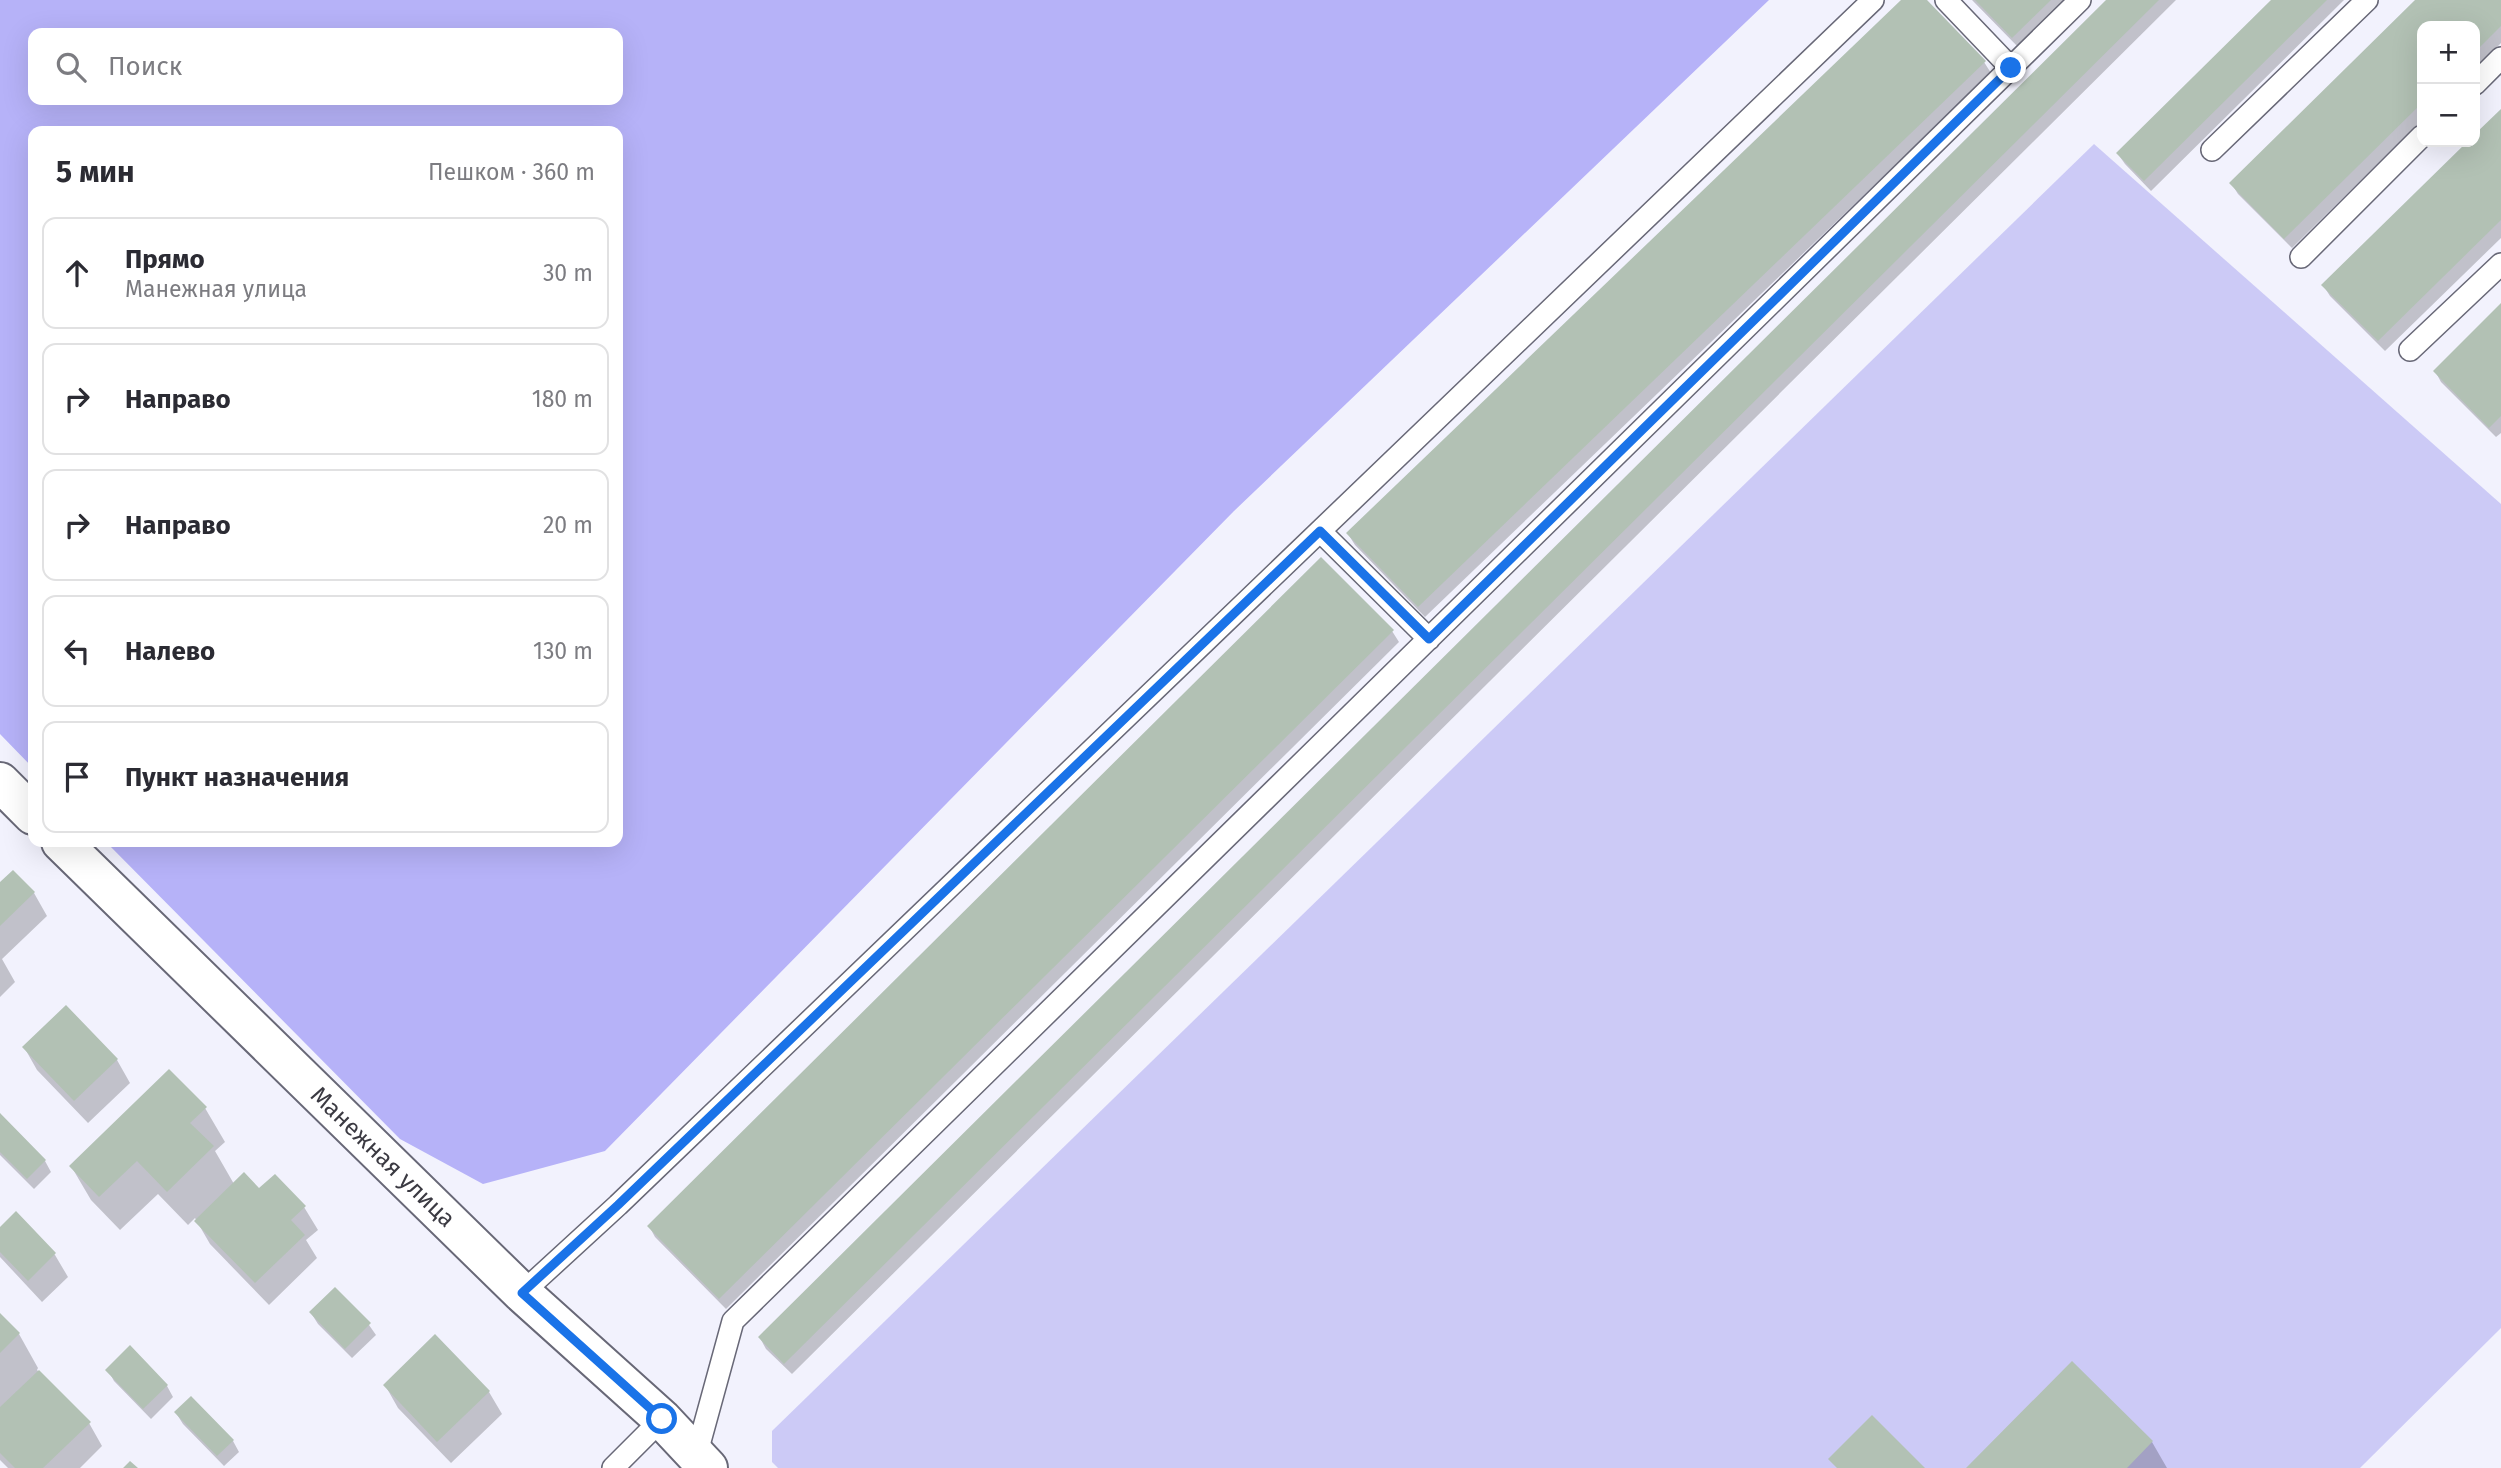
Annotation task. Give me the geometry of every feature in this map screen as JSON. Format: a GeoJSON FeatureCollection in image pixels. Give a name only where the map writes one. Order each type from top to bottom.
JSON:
{"type":"FeatureCollection","features":[{"type":"Feature","properties":{"kind":"street"},"geometry":{"type":"LineString","coordinates":[[0,782],[28,810]]}},
{"type":"Feature","properties":{"kind":"street","name":"Манежная улица"},"geometry":{"type":"LineString","coordinates":[[66,847],[522,1293],[662,1419],[702,1462]]}},
{"type":"Feature","properties":{"kind":"lane"},"geometry":{"type":"LineString","coordinates":[[522,1293],[618,1205],[1873,0]]}},
{"type":"Feature","properties":{"kind":"lane"},"geometry":{"type":"LineString","coordinates":[[1946,0],[2011,68]]}},
{"type":"Feature","properties":{"kind":"lane"},"geometry":{"type":"LineString","coordinates":[[702,1462],[733,1321],[2080,0]]}},
{"type":"Feature","properties":{"kind":"lane"},"geometry":{"type":"LineString","coordinates":[[2212,150],[2367,0]]}},
{"type":"Feature","properties":{"kind":"lane"},"geometry":{"type":"LineString","coordinates":[[2480,79],[2501,58]]}},
{"type":"Feature","properties":{"kind":"lane"},"geometry":{"type":"LineString","coordinates":[[2301,257],[2417,141]]}},
{"type":"Feature","properties":{"kind":"lane"},"geometry":{"type":"LineString","coordinates":[[2410,350],[2501,264]]}},
{"type":"Feature","properties":{"kind":"lane"},"geometry":{"type":"LineString","coordinates":[[1320,531],[1429,639]]}},
{"type":"Feature","properties":{"kind":"lane"},"geometry":{"type":"LineString","coordinates":[[613,1468],[662,1419]]}},
{"type":"Feature","properties":{"kind":"shaded area"},"geometry":{"type":"Polygon","coordinates":[[[0,0],[1769,0],[1234,511],[605,1151],[483,1184],[400,1139],[111,847],[623,847],[623,126],[28,126],[28,763],[0,734],[0,0]]]}},
{"type":"Feature","properties":{"kind":"shaded area"},"geometry":{"type":"Polygon","coordinates":[[[2094,144],[2501,504],[2501,1328],[2360,1468],[778,1468],[772,1462],[772,1431],[2094,144]]]}},
{"type":"Feature","properties":{"kind":"building"},"geometry":{"type":"Polygon","coordinates":[[[1901,0],[1927,0],[1986,61],[1418,607],[1346,533],[1901,0]]]}},
{"type":"Feature","properties":{"kind":"building"},"geometry":{"type":"Polygon","coordinates":[[[1975,0],[2051,0],[2012,38],[1975,0]]]}},
{"type":"Feature","properties":{"kind":"building"},"geometry":{"type":"Polygon","coordinates":[[[2106,0],[2159,0],[784,1364],[758,1337],[2106,0]]]}},
{"type":"Feature","properties":{"kind":"building"},"geometry":{"type":"Polygon","coordinates":[[[2271,0],[2327,0],[2144,181],[2116,153],[2271,0]]]}},
{"type":"Feature","properties":{"kind":"building"},"geometry":{"type":"Polygon","coordinates":[[[2415,0],[2501,0],[2501,26],[2480,47],[2480,21],[2417,21],[2417,108],[2284,239],[2229,183],[2415,0]]]}},
{"type":"Feature","properties":{"kind":"building"},"geometry":{"type":"Polygon","coordinates":[[[2501,109],[2501,220],[2378,341],[2321,285],[2462,147],[2480,147],[2480,129],[2501,109]]]}},
{"type":"Feature","properties":{"kind":"building"},"geometry":{"type":"Polygon","coordinates":[[[2501,303],[2501,416],[2489,428],[2433,371],[2501,303]]]}},
{"type":"Feature","properties":{"kind":"building"},"geometry":{"type":"Polygon","coordinates":[[[1321,557],[1394,630],[719,1299],[647,1226],[1321,557]]]}},
{"type":"Feature","properties":{"kind":"building"},"geometry":{"type":"Polygon","coordinates":[[[13,870],[35,892],[0,926],[0,882],[13,870]]]}},
{"type":"Feature","properties":{"kind":"building"},"geometry":{"type":"Polygon","coordinates":[[[66,1005],[118,1059],[74,1101],[22,1047],[66,1005]]]}},
{"type":"Feature","properties":{"kind":"building"},"geometry":{"type":"Polygon","coordinates":[[[169,1069],[207,1107],[190,1123],[214,1146],[167,1192],[137,1161],[99,1197],[69,1166],[169,1069]]]}},
{"type":"Feature","properties":{"kind":"building"},"geometry":{"type":"Polygon","coordinates":[[[0,1113],[46,1160],[27,1179],[0,1152],[0,1113]]]}},
{"type":"Feature","properties":{"kind":"building"},"geometry":{"type":"Polygon","coordinates":[[[244,1172],[259,1188],[275,1174],[306,1206],[291,1220],[305,1235],[255,1283],[194,1221],[244,1172]]]}},
{"type":"Feature","properties":{"kind":"building"},"geometry":{"type":"Polygon","coordinates":[[[16,1211],[56,1253],[28,1281],[0,1252],[0,1227],[16,1211]]]}},
{"type":"Feature","properties":{"kind":"building"},"geometry":{"type":"Polygon","coordinates":[[[335,1287],[371,1323],[345,1349],[309,1312],[335,1287]]]}},
{"type":"Feature","properties":{"kind":"building"},"geometry":{"type":"Polygon","coordinates":[[[0,1313],[20,1333],[0,1353],[0,1313]]]}},
{"type":"Feature","properties":{"kind":"building"},"geometry":{"type":"Polygon","coordinates":[[[435,1334],[490,1391],[437,1442],[383,1385],[435,1334]]]}},
{"type":"Feature","properties":{"kind":"building"},"geometry":{"type":"Polygon","coordinates":[[[130,1345],[168,1385],[143,1409],[105,1370],[130,1345]]]}},
{"type":"Feature","properties":{"kind":"building"},"geometry":{"type":"Polygon","coordinates":[[[2072,1361],[2153,1441],[2127,1468],[1966,1468],[2072,1361]]]}},
{"type":"Feature","properties":{"kind":"building"},"geometry":{"type":"Polygon","coordinates":[[[39,1370],[91,1422],[43,1468],[15,1468],[0,1453],[0,1407],[39,1370]]]}},
{"type":"Feature","properties":{"kind":"building"},"geometry":{"type":"Polygon","coordinates":[[[191,1396],[234,1440],[217,1456],[174,1412],[191,1396]]]}},
{"type":"Feature","properties":{"kind":"building"},"geometry":{"type":"Polygon","coordinates":[[[1872,1415],[1925,1468],[1837,1468],[1828,1459],[1872,1415]]]}},
{"type":"Feature","properties":{"kind":"building"},"geometry":{"type":"Polygon","coordinates":[[[130,1461],[138,1468],[123,1468],[130,1461]]]}},
{"type":"Feature","properties":{"kind":"route"},"geometry":{"type":"LineString","coordinates":[[662,1419],[522,1293],[618,1205],[1320,531],[1429,639],[2011,68]]}}]}
